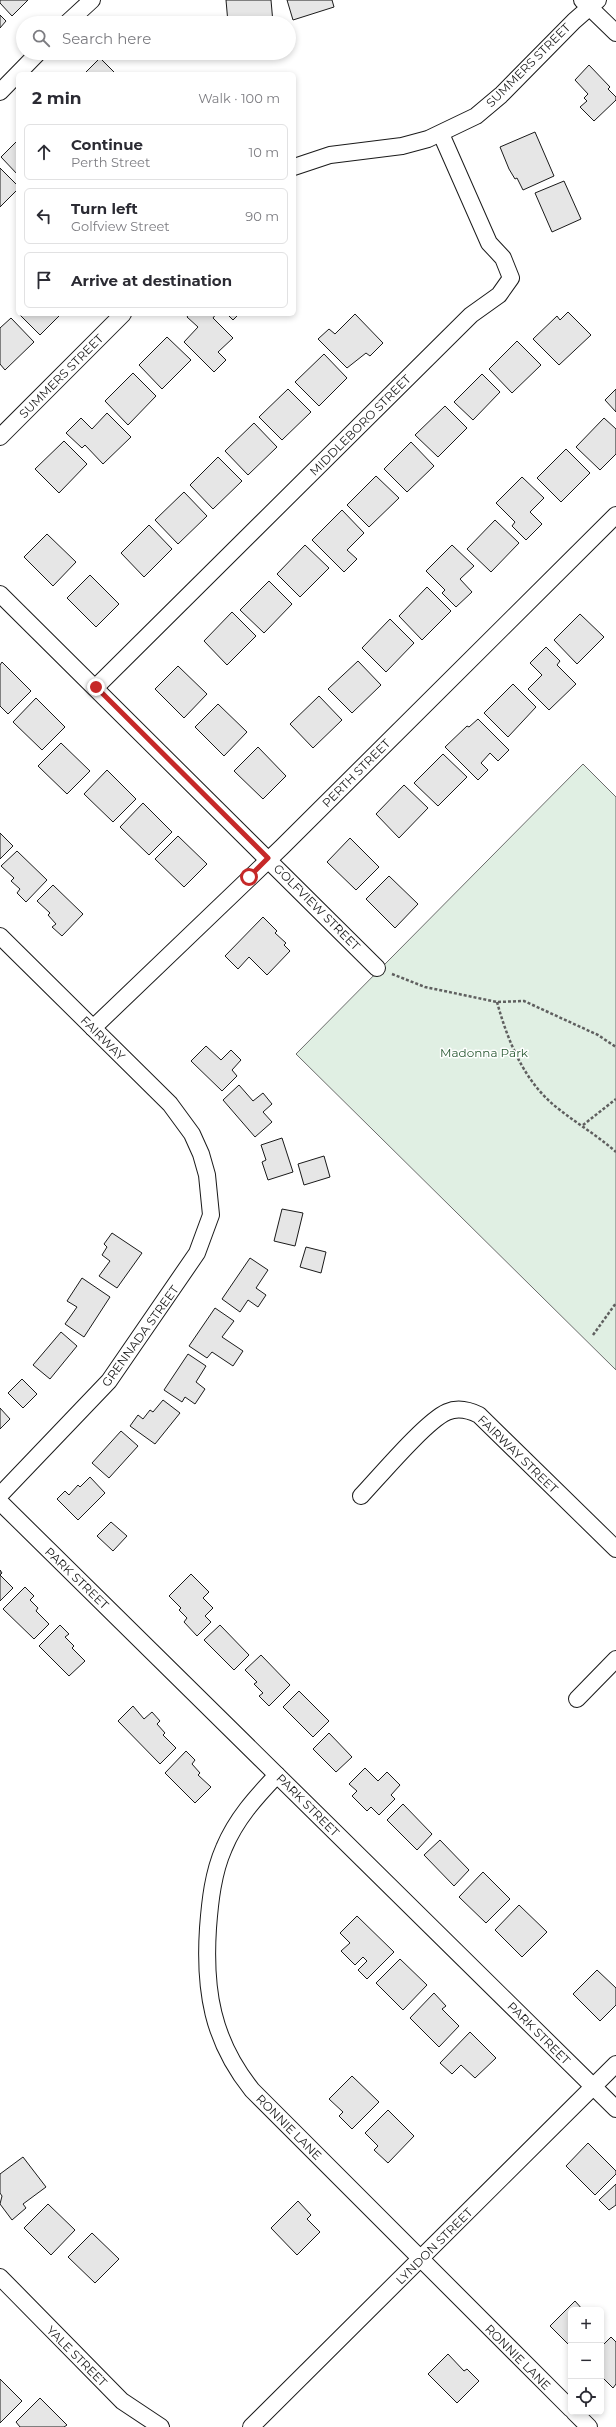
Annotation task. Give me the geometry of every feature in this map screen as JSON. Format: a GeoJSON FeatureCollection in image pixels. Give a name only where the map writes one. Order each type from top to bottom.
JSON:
{"type":"FeatureCollection","features":[{"type":"Feature","properties":{"kind":"street"},"geometry":{"type":"LineString","coordinates":[[75,16],[92,0]]}},
{"type":"Feature","properties":{"kind":"street"},"geometry":{"type":"LineString","coordinates":[[590,2],[616,33]]}},
{"type":"Feature","properties":{"kind":"street","name":"SUMMERS STREET"},"geometry":{"type":"LineString","coordinates":[[296,166],[330,155],[402,146],[441,134],[476,116],[501,95],[574,21],[590,2]]}},
{"type":"Feature","properties":{"kind":"street"},"geometry":{"type":"LineString","coordinates":[[19,72],[31,60]]}},
{"type":"Feature","properties":{"kind":"street"},"geometry":{"type":"LineString","coordinates":[[0,92],[16,76]]}},
{"type":"Feature","properties":{"kind":"street","name":"MIDDLEBORO STREET"},"geometry":{"type":"LineString","coordinates":[[96,687],[471,314],[498,295],[511,278],[503,258],[490,244],[441,134]]}},
{"type":"Feature","properties":{"kind":"street","name":"SUMMERS STREET"},"geometry":{"type":"LineString","coordinates":[[0,437],[121,316]]}},
{"type":"Feature","properties":{"kind":"street","name":"PERTH STREET"},"geometry":{"type":"LineString","coordinates":[[93,1028],[268,858],[282,847],[616,515]]}},
{"type":"Feature","properties":{"kind":"street","name":"GOLFVIEW STREET"},"geometry":{"type":"LineString","coordinates":[[0,594],[96,687],[377,968]]}},
{"type":"Feature","properties":{"kind":"street","name":"FAIRWAY"},"geometry":{"type":"LineString","coordinates":[[0,936],[170,1104],[184,1121],[198,1146]]}},
{"type":"Feature","properties":{"kind":"street","name":"GRENNADA STREET"},"geometry":{"type":"LineString","coordinates":[[0,1495],[109,1381],[197,1253],[211,1215],[207,1175],[198,1146]]}},
{"type":"Feature","properties":{"kind":"street","name":"FAIRWAY STREET"},"geometry":{"type":"LineString","coordinates":[[361,1496],[435,1419],[447,1412],[455,1410],[472,1411],[479,1415],[616,1549]]}},
{"type":"Feature","properties":{"kind":"street","name":"PARK STREET"},"geometry":{"type":"LineString","coordinates":[[0,1502],[616,2109]]}},
{"type":"Feature","properties":{"kind":"street"},"geometry":{"type":"LineString","coordinates":[[577,1699],[616,1659]]}},
{"type":"Feature","properties":{"kind":"street","name":"RONNIE LANE"},"geometry":{"type":"LineString","coordinates":[[277,1774],[239,1820],[224,1848],[216,1872],[210,1903],[206,1961],[208,1988],[215,2021],[232,2061],[252,2090],[420,2260],[568,2406]]}},
{"type":"Feature","properties":{"kind":"street","name":"LYNDON STREET"},"geometry":{"type":"LineString","coordinates":[[251,2427],[616,2064]]}},
{"type":"Feature","properties":{"kind":"street","name":"YALE STREET"},"geometry":{"type":"LineString","coordinates":[[0,2277],[122,2401],[161,2427]]}},
{"type":"Feature","properties":{"kind":"street"},"geometry":{"type":"LineString","coordinates":[[577,2415],[589,2427]]}},
{"type":"Feature","properties":{"kind":"path"},"geometry":{"type":"LineString","coordinates":[[377,968],[425,987],[497,1002],[524,1001],[598,1035],[616,1047]]}},
{"type":"Feature","properties":{"kind":"path"},"geometry":{"type":"LineString","coordinates":[[497,1002],[505,1031],[516,1057],[535,1084],[559,1110],[583,1125],[616,1152]]}},
{"type":"Feature","properties":{"kind":"path"},"geometry":{"type":"LineString","coordinates":[[583,1125],[616,1098]]}},
{"type":"Feature","properties":{"kind":"path"},"geometry":{"type":"LineString","coordinates":[[593,1335],[616,1303]]}},
{"type":"Feature","properties":{"kind":"green space","name":"Madonna Park"},"geometry":{"type":"Polygon","coordinates":[[[583,764],[616,797],[616,1370],[296,1054],[583,764]]]}},
{"type":"Feature","properties":{"kind":"building"},"geometry":{"type":"Polygon","coordinates":[[[0,0],[28,0],[12,16],[0,3],[0,0]]]}},
{"type":"Feature","properties":{"kind":"building"},"geometry":{"type":"Polygon","coordinates":[[[226,0],[271,0],[272,16],[227,16],[226,0]]]}},
{"type":"Feature","properties":{"kind":"building"},"geometry":{"type":"Polygon","coordinates":[[[287,0],[332,0],[334,7],[296,19],[296,16],[292,16],[287,0]]]}},
{"type":"Feature","properties":{"kind":"building"},"geometry":{"type":"Polygon","coordinates":[[[0,15],[6,21],[0,28],[0,15]]]}},
{"type":"Feature","properties":{"kind":"building"},"geometry":{"type":"Polygon","coordinates":[[[98,60],[102,60],[114,72],[86,72],[98,60]]]}},
{"type":"Feature","properties":{"kind":"building"},"geometry":{"type":"Polygon","coordinates":[[[589,65],[610,87],[608,89],[616,97],[616,100],[594,121],[580,107],[587,101],[584,98],[588,94],[575,80],[589,65]]]}},
{"type":"Feature","properties":{"kind":"building"},"geometry":{"type":"Polygon","coordinates":[[[535,132],[554,176],[523,190],[517,178],[515,179],[509,169],[500,147],[535,132]]]}},
{"type":"Feature","properties":{"kind":"building"},"geometry":{"type":"Polygon","coordinates":[[[16,142],[16,173],[1,157],[16,142]]]}},
{"type":"Feature","properties":{"kind":"building"},"geometry":{"type":"Polygon","coordinates":[[[0,168],[16,184],[16,191],[0,207],[0,168]]]}},
{"type":"Feature","properties":{"kind":"building"},"geometry":{"type":"Polygon","coordinates":[[[564,181],[581,219],[552,232],[535,193],[564,181]]]}},
{"type":"Feature","properties":{"kind":"building"},"geometry":{"type":"Polygon","coordinates":[[[568,312],[591,335],[559,365],[533,339],[557,316],[560,320],[568,312]]]}},
{"type":"Feature","properties":{"kind":"building"},"geometry":{"type":"Polygon","coordinates":[[[355,314],[383,343],[370,356],[366,353],[347,368],[318,339],[329,329],[335,334],[355,314]]]}},
{"type":"Feature","properties":{"kind":"building"},"geometry":{"type":"Polygon","coordinates":[[[21,316],[59,316],[40,335],[21,316]]]}},
{"type":"Feature","properties":{"kind":"building"},"geometry":{"type":"Polygon","coordinates":[[[214,316],[213,318],[233,338],[218,352],[226,360],[214,372],[184,342],[198,327],[187,317],[214,316]]]}},
{"type":"Feature","properties":{"kind":"building"},"geometry":{"type":"Polygon","coordinates":[[[229,316],[237,316],[233,320],[229,316]]]}},
{"type":"Feature","properties":{"kind":"building"},"geometry":{"type":"Polygon","coordinates":[[[11,318],[34,342],[5,370],[0,364],[0,328],[11,318]]]}},
{"type":"Feature","properties":{"kind":"building"},"geometry":{"type":"Polygon","coordinates":[[[167,337],[191,360],[162,389],[139,365],[167,337]]]}},
{"type":"Feature","properties":{"kind":"building"},"geometry":{"type":"Polygon","coordinates":[[[517,341],[541,365],[512,393],[489,369],[517,341]]]}},
{"type":"Feature","properties":{"kind":"building"},"geometry":{"type":"Polygon","coordinates":[[[324,354],[347,378],[319,406],[295,382],[324,354]]]}},
{"type":"Feature","properties":{"kind":"building"},"geometry":{"type":"Polygon","coordinates":[[[133,373],[156,396],[128,425],[105,401],[133,373]]]}},
{"type":"Feature","properties":{"kind":"building"},"geometry":{"type":"Polygon","coordinates":[[[482,374],[500,392],[473,420],[454,402],[482,374]]]}},
{"type":"Feature","properties":{"kind":"building"},"geometry":{"type":"Polygon","coordinates":[[[288,389],[311,412],[282,440],[259,417],[288,389]]]}},
{"type":"Feature","properties":{"kind":"building"},"geometry":{"type":"Polygon","coordinates":[[[616,389],[616,412],[605,400],[616,389]]]}},
{"type":"Feature","properties":{"kind":"building"},"geometry":{"type":"Polygon","coordinates":[[[445,406],[467,428],[438,457],[415,435],[445,406]]]}},
{"type":"Feature","properties":{"kind":"building"},"geometry":{"type":"Polygon","coordinates":[[[107,413],[131,437],[103,464],[85,445],[82,448],[66,433],[81,418],[92,429],[107,413]]]}},
{"type":"Feature","properties":{"kind":"building"},"geometry":{"type":"Polygon","coordinates":[[[604,418],[616,429],[616,454],[600,470],[576,447],[604,418]]]}},
{"type":"Feature","properties":{"kind":"building"},"geometry":{"type":"Polygon","coordinates":[[[254,423],[277,447],[248,475],[225,451],[254,423]]]}},
{"type":"Feature","properties":{"kind":"building"},"geometry":{"type":"Polygon","coordinates":[[[64,441],[87,464],[59,493],[35,469],[64,441]]]}},
{"type":"Feature","properties":{"kind":"building"},"geometry":{"type":"Polygon","coordinates":[[[411,442],[434,466],[407,492],[384,469],[411,442]]]}},
{"type":"Feature","properties":{"kind":"building"},"geometry":{"type":"Polygon","coordinates":[[[566,449],[590,473],[561,502],[537,478],[566,449]]]}},
{"type":"Feature","properties":{"kind":"building"},"geometry":{"type":"Polygon","coordinates":[[[218,457],[242,481],[213,509],[190,485],[218,457]]]}},
{"type":"Feature","properties":{"kind":"building"},"geometry":{"type":"Polygon","coordinates":[[[376,476],[399,498],[369,527],[347,505],[376,476]]]}},
{"type":"Feature","properties":{"kind":"building"},"geometry":{"type":"Polygon","coordinates":[[[522,477],[544,498],[530,512],[542,524],[526,540],[512,526],[515,522],[496,503],[522,477]]]}},
{"type":"Feature","properties":{"kind":"building"},"geometry":{"type":"Polygon","coordinates":[[[184,492],[207,516],[178,544],[155,520],[184,492]]]}},
{"type":"Feature","properties":{"kind":"building"},"geometry":{"type":"Polygon","coordinates":[[[342,510],[364,533],[347,550],[357,559],[344,572],[312,540],[342,510]]]}},
{"type":"Feature","properties":{"kind":"building"},"geometry":{"type":"Polygon","coordinates":[[[495,520],[519,543],[491,572],[467,549],[495,520]]]}},
{"type":"Feature","properties":{"kind":"building"},"geometry":{"type":"Polygon","coordinates":[[[149,525],[172,549],[144,577],[121,553],[149,525]]]}},
{"type":"Feature","properties":{"kind":"building"},"geometry":{"type":"Polygon","coordinates":[[[47,534],[76,562],[53,586],[24,557],[47,534]]]}},
{"type":"Feature","properties":{"kind":"building"},"geometry":{"type":"Polygon","coordinates":[[[305,545],[329,568],[300,597],[277,574],[305,545]]]}},
{"type":"Feature","properties":{"kind":"building"},"geometry":{"type":"Polygon","coordinates":[[[452,545],[474,566],[460,579],[472,592],[456,607],[442,593],[445,590],[426,571],[452,545]]]}},
{"type":"Feature","properties":{"kind":"building"},"geometry":{"type":"Polygon","coordinates":[[[90,575],[119,604],[96,627],[67,598],[90,575]]]}},
{"type":"Feature","properties":{"kind":"building"},"geometry":{"type":"Polygon","coordinates":[[[269,581],[292,604],[264,633],[240,610],[269,581]]]}},
{"type":"Feature","properties":{"kind":"building"},"geometry":{"type":"Polygon","coordinates":[[[427,587],[451,611],[422,640],[399,616],[427,587]]]}},
{"type":"Feature","properties":{"kind":"building"},"geometry":{"type":"Polygon","coordinates":[[[232,612],[256,636],[227,665],[204,641],[232,612]]]}},
{"type":"Feature","properties":{"kind":"building"},"geometry":{"type":"Polygon","coordinates":[[[580,614],[604,637],[577,664],[554,640],[580,614]]]}},
{"type":"Feature","properties":{"kind":"building"},"geometry":{"type":"Polygon","coordinates":[[[390,619],[414,643],[386,672],[362,648],[390,619]]]}},
{"type":"Feature","properties":{"kind":"building"},"geometry":{"type":"Polygon","coordinates":[[[546,647],[560,661],[557,665],[576,684],[549,710],[528,689],[542,675],[530,663],[546,647]]]}},
{"type":"Feature","properties":{"kind":"building"},"geometry":{"type":"Polygon","coordinates":[[[358,661],[381,685],[352,713],[328,689],[358,661]]]}},
{"type":"Feature","properties":{"kind":"building"},"geometry":{"type":"Polygon","coordinates":[[[2,662],[31,691],[8,714],[0,706],[0,665],[2,662]]]}},
{"type":"Feature","properties":{"kind":"building"},"geometry":{"type":"Polygon","coordinates":[[[178,666],[207,694],[184,718],[155,689],[178,666]]]}},
{"type":"Feature","properties":{"kind":"building"},"geometry":{"type":"Polygon","coordinates":[[[513,684],[536,707],[508,737],[484,713],[513,684]]]}},
{"type":"Feature","properties":{"kind":"building"},"geometry":{"type":"Polygon","coordinates":[[[319,696],[342,720],[313,748],[290,724],[319,696]]]}},
{"type":"Feature","properties":{"kind":"building"},"geometry":{"type":"Polygon","coordinates":[[[36,698],[65,727],[42,750],[13,722],[36,698]]]}},
{"type":"Feature","properties":{"kind":"building"},"geometry":{"type":"Polygon","coordinates":[[[218,704],[247,732],[224,756],[195,727],[218,704]]]}},
{"type":"Feature","properties":{"kind":"building"},"geometry":{"type":"Polygon","coordinates":[[[478,719],[509,750],[498,761],[490,753],[481,763],[488,770],[478,780],[445,747],[467,726],[469,727],[478,719]]]}},
{"type":"Feature","properties":{"kind":"building"},"geometry":{"type":"Polygon","coordinates":[[[61,743],[90,771],[67,794],[38,766],[61,743]]]}},
{"type":"Feature","properties":{"kind":"building"},"geometry":{"type":"Polygon","coordinates":[[[258,747],[286,776],[263,799],[234,771],[258,747]]]}},
{"type":"Feature","properties":{"kind":"building"},"geometry":{"type":"Polygon","coordinates":[[[443,754],[467,777],[438,806],[414,783],[443,754]]]}},
{"type":"Feature","properties":{"kind":"building"},"geometry":{"type":"Polygon","coordinates":[[[107,770],[136,799],[113,822],[84,794],[107,770]]]}},
{"type":"Feature","properties":{"kind":"building"},"geometry":{"type":"Polygon","coordinates":[[[404,785],[428,808],[399,838],[376,814],[404,785]]]}},
{"type":"Feature","properties":{"kind":"building"},"geometry":{"type":"Polygon","coordinates":[[[143,803],[172,832],[149,855],[120,827],[143,803]]]}},
{"type":"Feature","properties":{"kind":"building"},"geometry":{"type":"Polygon","coordinates":[[[0,833],[13,846],[0,859],[0,833]]]}},
{"type":"Feature","properties":{"kind":"building"},"geometry":{"type":"Polygon","coordinates":[[[178,836],[207,864],[184,887],[155,859],[178,836]]]}},
{"type":"Feature","properties":{"kind":"building"},"geometry":{"type":"Polygon","coordinates":[[[350,838],[379,867],[356,890],[327,862],[350,838]]]}},
{"type":"Feature","properties":{"kind":"building"},"geometry":{"type":"Polygon","coordinates":[[[17,851],[47,880],[26,902],[17,893],[20,889],[11,881],[14,878],[1,866],[17,851]]]}},
{"type":"Feature","properties":{"kind":"building"},"geometry":{"type":"Polygon","coordinates":[[[389,876],[418,904],[395,928],[366,899],[389,876]]]}},
{"type":"Feature","properties":{"kind":"building"},"geometry":{"type":"Polygon","coordinates":[[[53,885],[83,914],[62,936],[52,927],[56,924],[48,915],[50,913],[37,901],[53,885]]]}},
{"type":"Feature","properties":{"kind":"building"},"geometry":{"type":"Polygon","coordinates":[[[263,917],[277,931],[275,933],[286,943],[284,945],[290,951],[267,975],[249,957],[238,969],[225,956],[263,917]]]}},
{"type":"Feature","properties":{"kind":"building"},"geometry":{"type":"Polygon","coordinates":[[[206,1046],[221,1060],[231,1050],[241,1060],[232,1070],[237,1076],[222,1091],[191,1061],[206,1046]]]}},
{"type":"Feature","properties":{"kind":"building"},"geometry":{"type":"Polygon","coordinates":[[[239,1085],[253,1101],[263,1093],[272,1104],[263,1112],[272,1122],[255,1137],[223,1100],[239,1085]]]}},
{"type":"Feature","properties":{"kind":"building"},"geometry":{"type":"Polygon","coordinates":[[[282,1138],[293,1172],[268,1180],[262,1162],[266,1160],[261,1145],[282,1138]]]}},
{"type":"Feature","properties":{"kind":"building"},"geometry":{"type":"Polygon","coordinates":[[[324,1156],[330,1177],[304,1185],[298,1164],[324,1156]]]}},
{"type":"Feature","properties":{"kind":"building"},"geometry":{"type":"Polygon","coordinates":[[[282,1209],[303,1213],[295,1246],[274,1241],[282,1209]]]}},
{"type":"Feature","properties":{"kind":"building"},"geometry":{"type":"Polygon","coordinates":[[[112,1233],[142,1253],[117,1288],[99,1276],[110,1261],[102,1255],[107,1247],[104,1244],[112,1233]]]}},
{"type":"Feature","properties":{"kind":"building"},"geometry":{"type":"Polygon","coordinates":[[[306,1247],[326,1252],[321,1273],[300,1267],[306,1247]]]}},
{"type":"Feature","properties":{"kind":"building"},"geometry":{"type":"Polygon","coordinates":[[[250,1258],[268,1270],[256,1288],[266,1295],[258,1307],[248,1300],[240,1312],[222,1299],[250,1258]]]}},
{"type":"Feature","properties":{"kind":"building"},"geometry":{"type":"Polygon","coordinates":[[[82,1278],[110,1297],[84,1337],[65,1324],[77,1307],[67,1301],[82,1278]]]}},
{"type":"Feature","properties":{"kind":"building"},"geometry":{"type":"Polygon","coordinates":[[[215,1308],[234,1321],[222,1337],[243,1351],[233,1366],[212,1352],[207,1358],[189,1346],[215,1308]]]}},
{"type":"Feature","properties":{"kind":"building"},"geometry":{"type":"Polygon","coordinates":[[[61,1332],[77,1346],[50,1379],[33,1365],[61,1332]]]}},
{"type":"Feature","properties":{"kind":"building"},"geometry":{"type":"Polygon","coordinates":[[[188,1354],[206,1366],[196,1382],[205,1389],[195,1404],[185,1397],[182,1402],[164,1390],[188,1354]]]}},
{"type":"Feature","properties":{"kind":"building"},"geometry":{"type":"Polygon","coordinates":[[[22,1379],[37,1394],[23,1408],[8,1393],[22,1379]]]}},
{"type":"Feature","properties":{"kind":"building"},"geometry":{"type":"Polygon","coordinates":[[[163,1400],[180,1413],[155,1444],[130,1426],[138,1415],[143,1419],[150,1410],[153,1412],[163,1400]]]}},
{"type":"Feature","properties":{"kind":"building"},"geometry":{"type":"Polygon","coordinates":[[[0,1408],[10,1419],[0,1429],[0,1408]]]}},
{"type":"Feature","properties":{"kind":"building"},"geometry":{"type":"Polygon","coordinates":[[[121,1431],[138,1446],[109,1478],[92,1463],[121,1431]]]}},
{"type":"Feature","properties":{"kind":"building"},"geometry":{"type":"Polygon","coordinates":[[[90,1477],[105,1493],[78,1520],[57,1499],[65,1491],[69,1495],[78,1485],[80,1487],[90,1477]]]}},
{"type":"Feature","properties":{"kind":"building"},"geometry":{"type":"Polygon","coordinates":[[[111,1522],[127,1536],[113,1551],[97,1536],[111,1522]]]}},
{"type":"Feature","properties":{"kind":"building"},"geometry":{"type":"Polygon","coordinates":[[[191,1574],[209,1592],[203,1598],[213,1608],[205,1616],[211,1622],[197,1636],[184,1622],[187,1618],[179,1610],[181,1608],[169,1596],[191,1574]]]}},
{"type":"Feature","properties":{"kind":"building"},"geometry":{"type":"Polygon","coordinates":[[[0,1575],[13,1588],[0,1601],[0,1575]]]}},
{"type":"Feature","properties":{"kind":"building"},"geometry":{"type":"Polygon","coordinates":[[[25,1587],[34,1596],[30,1600],[38,1608],[36,1611],[49,1624],[34,1639],[3,1609],[25,1587]]]}},
{"type":"Feature","properties":{"kind":"building"},"geometry":{"type":"Polygon","coordinates":[[[60,1625],[69,1634],[65,1637],[74,1646],[72,1648],[85,1661],[69,1676],[39,1646],[60,1625]]]}},
{"type":"Feature","properties":{"kind":"building"},"geometry":{"type":"Polygon","coordinates":[[[220,1625],[249,1655],[234,1670],[204,1640],[220,1625]]]}},
{"type":"Feature","properties":{"kind":"building"},"geometry":{"type":"Polygon","coordinates":[[[261,1655],[290,1685],[269,1706],[259,1696],[263,1693],[254,1684],[257,1682],[245,1670],[261,1655]]]}},
{"type":"Feature","properties":{"kind":"building"},"geometry":{"type":"Polygon","coordinates":[[[299,1691],[329,1721],[313,1737],[283,1707],[299,1691]]]}},
{"type":"Feature","properties":{"kind":"building"},"geometry":{"type":"Polygon","coordinates":[[[133,1706],[144,1719],[152,1712],[160,1721],[157,1724],[165,1733],[163,1735],[176,1748],[160,1764],[118,1721],[133,1706]]]}},
{"type":"Feature","properties":{"kind":"building"},"geometry":{"type":"Polygon","coordinates":[[[329,1733],[352,1757],[336,1772],[313,1749],[329,1733]]]}},
{"type":"Feature","properties":{"kind":"building"},"geometry":{"type":"Polygon","coordinates":[[[186,1751],[195,1760],[192,1764],[200,1773],[198,1775],[211,1787],[195,1803],[165,1773],[186,1751]]]}},
{"type":"Feature","properties":{"kind":"building"},"geometry":{"type":"Polygon","coordinates":[[[365,1768],[378,1781],[387,1772],[400,1785],[391,1795],[395,1799],[379,1815],[371,1807],[367,1811],[352,1796],[357,1791],[349,1784],[365,1768]]]}},
{"type":"Feature","properties":{"kind":"building"},"geometry":{"type":"Polygon","coordinates":[[[403,1804],[432,1834],[417,1850],[387,1820],[403,1804]]]}},
{"type":"Feature","properties":{"kind":"building"},"geometry":{"type":"Polygon","coordinates":[[[440,1840],[469,1870],[454,1886],[424,1855],[440,1840]]]}},
{"type":"Feature","properties":{"kind":"building"},"geometry":{"type":"Polygon","coordinates":[[[483,1872],[510,1899],[486,1923],[459,1897],[483,1872]]]}},
{"type":"Feature","properties":{"kind":"building"},"geometry":{"type":"Polygon","coordinates":[[[519,1905],[547,1932],[522,1957],[495,1930],[519,1905]]]}},
{"type":"Feature","properties":{"kind":"building"},"geometry":{"type":"Polygon","coordinates":[[[357,1916],[394,1952],[367,1979],[358,1970],[367,1961],[363,1957],[355,1965],[341,1951],[350,1943],[340,1933],[357,1916]]]}},
{"type":"Feature","properties":{"kind":"building"},"geometry":{"type":"Polygon","coordinates":[[[400,1959],[427,1985],[403,2010],[376,1983],[400,1959]]]}},
{"type":"Feature","properties":{"kind":"building"},"geometry":{"type":"Polygon","coordinates":[[[597,1970],[616,1988],[616,2005],[600,2021],[573,1994],[597,1970]]]}},
{"type":"Feature","properties":{"kind":"building"},"geometry":{"type":"Polygon","coordinates":[[[434,1993],[446,2006],[442,2009],[459,2026],[439,2047],[410,2018],[434,1993]]]}},
{"type":"Feature","properties":{"kind":"building"},"geometry":{"type":"Polygon","coordinates":[[[470,2032],[496,2058],[475,2078],[461,2065],[452,2074],[440,2063],[470,2032]]]}},
{"type":"Feature","properties":{"kind":"building"},"geometry":{"type":"Polygon","coordinates":[[[352,2076],[379,2102],[352,2129],[339,2116],[343,2112],[329,2099],[352,2076]]]}},
{"type":"Feature","properties":{"kind":"building"},"geometry":{"type":"Polygon","coordinates":[[[388,2110],[414,2136],[388,2163],[374,2150],[378,2146],[365,2133],[388,2110]]]}},
{"type":"Feature","properties":{"kind":"building"},"geometry":{"type":"Polygon","coordinates":[[[588,2143],[616,2171],[616,2174],[595,2195],[566,2166],[588,2143]]]}},
{"type":"Feature","properties":{"kind":"building"},"geometry":{"type":"Polygon","coordinates":[[[23,2157],[46,2187],[23,2204],[26,2208],[12,2220],[0,2204],[2,2196],[0,2193],[0,2174],[23,2157]]]}},
{"type":"Feature","properties":{"kind":"building"},"geometry":{"type":"Polygon","coordinates":[[[616,2184],[616,2205],[609,2210],[599,2200],[616,2184]]]}},
{"type":"Feature","properties":{"kind":"building"},"geometry":{"type":"Polygon","coordinates":[[[298,2201],[311,2215],[307,2219],[320,2232],[297,2255],[271,2228],[298,2201]]]}},
{"type":"Feature","properties":{"kind":"building"},"geometry":{"type":"Polygon","coordinates":[[[48,2204],[75,2230],[51,2255],[24,2228],[48,2204]]]}},
{"type":"Feature","properties":{"kind":"building"},"geometry":{"type":"Polygon","coordinates":[[[92,2233],[119,2259],[95,2283],[68,2257],[92,2233]]]}},
{"type":"Feature","properties":{"kind":"building"},"geometry":{"type":"Polygon","coordinates":[[[575,2301],[580,2307],[569,2307],[575,2301]]]}},
{"type":"Feature","properties":{"kind":"building"},"geometry":{"type":"Polygon","coordinates":[[[568,2308],[568,2344],[550,2326],[568,2308]]]}},
{"type":"Feature","properties":{"kind":"building"},"geometry":{"type":"Polygon","coordinates":[[[611,2337],[616,2342],[616,2384],[613,2388],[604,2379],[604,2344],[611,2337]]]}},
{"type":"Feature","properties":{"kind":"building"},"geometry":{"type":"Polygon","coordinates":[[[448,2354],[464,2371],[467,2369],[479,2381],[457,2403],[428,2374],[448,2354]]]}},
{"type":"Feature","properties":{"kind":"building"},"geometry":{"type":"Polygon","coordinates":[[[0,2379],[22,2401],[0,2423],[0,2379]]]}},
{"type":"Feature","properties":{"kind":"building"},"geometry":{"type":"Polygon","coordinates":[[[40,2398],[67,2425],[64,2427],[20,2427],[16,2422],[40,2398]]]}},
{"type":"Feature","properties":{"kind":"route"},"geometry":{"type":"LineString","coordinates":[[96,687],[268,858],[249,877]]}}]}
